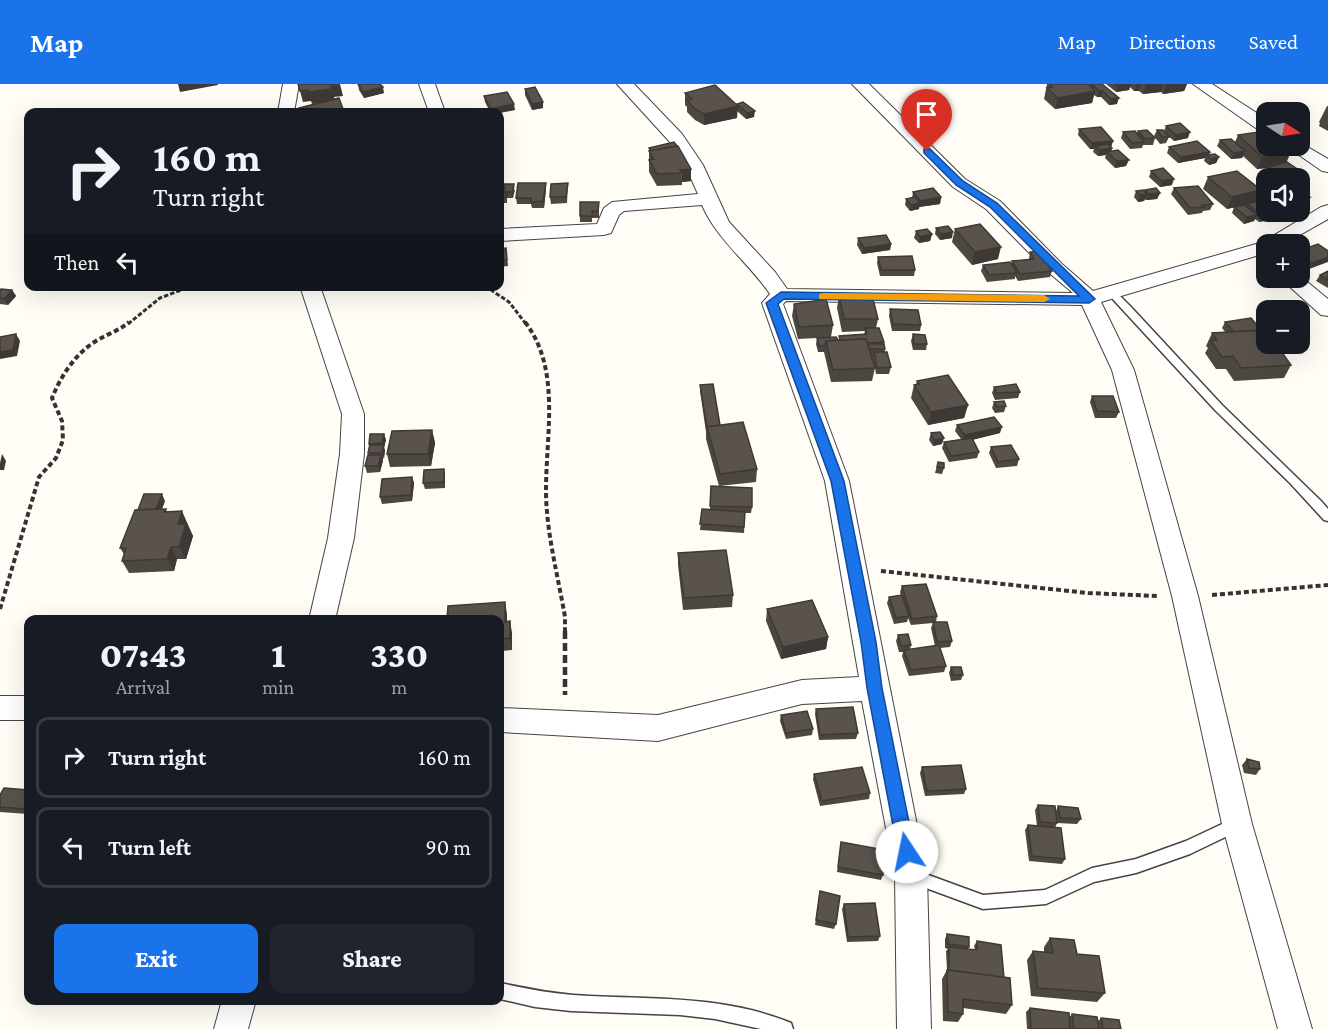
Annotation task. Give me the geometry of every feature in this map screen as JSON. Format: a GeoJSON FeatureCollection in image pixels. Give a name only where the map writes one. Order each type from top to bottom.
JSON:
{"type":"FeatureCollection","features":[{"type":"Feature","properties":{"kind":"street"},"geometry":{"type":"LineString","coordinates":[[287,108],[291,84]]}},
{"type":"Feature","properties":{"kind":"street"},"geometry":{"type":"LineString","coordinates":[[427,84],[436,108]]}},
{"type":"Feature","properties":{"kind":"street"},"geometry":{"type":"LineString","coordinates":[[625,84],[676,138],[694,165],[720,224],[768,276],[781,295]]}},
{"type":"Feature","properties":{"kind":"street"},"geometry":{"type":"LineString","coordinates":[[860,84],[959,183],[993,205],[1100,296],[1123,370],[1185,596],[1237,824],[1295,1029]]}},
{"type":"Feature","properties":{"kind":"street"},"geometry":{"type":"LineString","coordinates":[[1201,84],[1256,120]]}},
{"type":"Feature","properties":{"kind":"street"},"geometry":{"type":"LineString","coordinates":[[1310,155],[1328,166]]}},
{"type":"Feature","properties":{"kind":"street"},"geometry":{"type":"LineString","coordinates":[[504,235],[604,229],[611,212],[619,206],[709,199]]}},
{"type":"Feature","properties":{"kind":"street"},"geometry":{"type":"LineString","coordinates":[[1291,234],[1328,211]]}},
{"type":"Feature","properties":{"kind":"street"},"geometry":{"type":"LineString","coordinates":[[914,1029],[911,876],[874,688],[855,570],[837,481],[772,303],[781,295],[1100,296],[1256,253]]}},
{"type":"Feature","properties":{"kind":"street"},"geometry":{"type":"LineString","coordinates":[[1302,288],[1328,310]]}},
{"type":"Feature","properties":{"kind":"street"},"geometry":{"type":"LineString","coordinates":[[312,291],[353,414],[352,454],[341,538],[323,615]]}},
{"type":"Feature","properties":{"kind":"street"},"geometry":{"type":"LineString","coordinates":[[504,720],[658,728],[802,692],[874,688]]}},
{"type":"Feature","properties":{"kind":"street"},"geometry":{"type":"LineString","coordinates":[[0,708],[24,708]]}},
{"type":"Feature","properties":{"kind":"street"},"geometry":{"type":"LineString","coordinates":[[231,1029],[238,1005]]}},
{"type":"Feature","properties":{"kind":"lane"},"geometry":{"type":"LineString","coordinates":[[1100,296],[1154,334],[1233,422],[1309,495],[1328,517]]}},
{"type":"Feature","properties":{"kind":"lane"},"geometry":{"type":"LineString","coordinates":[[911,876],[984,902],[1046,897],[1092,875],[1136,866],[1190,847],[1237,824]]}},
{"type":"Feature","properties":{"kind":"lane"},"geometry":{"type":"LineString","coordinates":[[504,992],[527,999],[693,1009],[760,1018],[785,1029]]}},
{"type":"Feature","properties":{"kind":"path"},"geometry":{"type":"LineString","coordinates":[[0,609],[39,477],[54,463],[63,444],[65,425],[52,398],[57,385],[68,366],[94,342],[121,328],[160,298],[179,291]]}},
{"type":"Feature","properties":{"kind":"path"},"geometry":{"type":"LineString","coordinates":[[492,291],[509,302],[531,330],[542,352],[549,399],[547,511],[565,617],[565,723]]}},
{"type":"Feature","properties":{"kind":"path"},"geometry":{"type":"LineString","coordinates":[[855,570],[936,574],[1077,592],[1185,596],[1328,585]]}},
{"type":"Feature","properties":{"kind":"building"},"geometry":{"type":"Polygon","coordinates":[[[298,84],[339,84],[331,85],[332,89],[309,92],[308,90],[300,91],[298,84]]]}},
{"type":"Feature","properties":{"kind":"building"},"geometry":{"type":"Polygon","coordinates":[[[358,84],[380,84],[383,87],[363,92],[358,84]]]}},
{"type":"Feature","properties":{"kind":"building"},"geometry":{"type":"Polygon","coordinates":[[[1049,84],[1092,84],[1094,85],[1090,86],[1095,91],[1058,98],[1047,88],[1052,87],[1049,84]]]}},
{"type":"Feature","properties":{"kind":"building"},"geometry":{"type":"Polygon","coordinates":[[[1092,84],[1102,84],[1119,98],[1111,99],[1092,84]]]}},
{"type":"Feature","properties":{"kind":"building"},"geometry":{"type":"Polygon","coordinates":[[[715,85],[738,106],[704,114],[695,109],[687,100],[692,99],[685,93],[715,85]]]}},
{"type":"Feature","properties":{"kind":"building"},"geometry":{"type":"Polygon","coordinates":[[[535,87],[543,102],[532,104],[525,89],[535,87]]]}},
{"type":"Feature","properties":{"kind":"building"},"geometry":{"type":"Polygon","coordinates":[[[507,92],[514,104],[490,108],[484,96],[507,92]]]}},
{"type":"Feature","properties":{"kind":"building"},"geometry":{"type":"Polygon","coordinates":[[[339,98],[343,108],[299,108],[339,98]]]}},
{"type":"Feature","properties":{"kind":"building"},"geometry":{"type":"Polygon","coordinates":[[[743,102],[755,111],[747,113],[737,104],[743,102]]]}},
{"type":"Feature","properties":{"kind":"building"},"geometry":{"type":"Polygon","coordinates":[[[1180,123],[1190,132],[1176,135],[1166,126],[1180,123]]]}},
{"type":"Feature","properties":{"kind":"building"},"geometry":{"type":"Polygon","coordinates":[[[1101,127],[1113,141],[1092,143],[1079,129],[1101,127]]]}},
{"type":"Feature","properties":{"kind":"building"},"geometry":{"type":"Polygon","coordinates":[[[1147,130],[1155,138],[1145,139],[1138,131],[1147,130]]]}},
{"type":"Feature","properties":{"kind":"building"},"geometry":{"type":"Polygon","coordinates":[[[1157,130],[1163,130],[1169,137],[1162,137],[1157,130]]]}},
{"type":"Feature","properties":{"kind":"building"},"geometry":{"type":"Polygon","coordinates":[[[1135,131],[1144,142],[1132,143],[1123,132],[1135,131]]]}},
{"type":"Feature","properties":{"kind":"building"},"geometry":{"type":"Polygon","coordinates":[[[1256,132],[1256,152],[1238,135],[1256,132]]]}},
{"type":"Feature","properties":{"kind":"building"},"geometry":{"type":"Polygon","coordinates":[[[1231,139],[1245,151],[1234,153],[1220,140],[1231,139]]]}},
{"type":"Feature","properties":{"kind":"building"},"geometry":{"type":"Polygon","coordinates":[[[1197,141],[1210,152],[1181,157],[1169,147],[1197,141]]]}},
{"type":"Feature","properties":{"kind":"building"},"geometry":{"type":"Polygon","coordinates":[[[674,142],[677,146],[651,151],[649,148],[674,142]]]}},
{"type":"Feature","properties":{"kind":"building"},"geometry":{"type":"Polygon","coordinates":[[[1108,144],[1112,148],[1100,150],[1095,146],[1108,144]]]}},
{"type":"Feature","properties":{"kind":"building"},"geometry":{"type":"Polygon","coordinates":[[[678,146],[691,169],[680,170],[682,173],[657,174],[649,160],[654,159],[649,151],[678,146]]]}},
{"type":"Feature","properties":{"kind":"building"},"geometry":{"type":"Polygon","coordinates":[[[1118,150],[1129,160],[1117,161],[1107,152],[1118,150]]]}},
{"type":"Feature","properties":{"kind":"building"},"geometry":{"type":"Polygon","coordinates":[[[1215,154],[1219,157],[1211,159],[1207,155],[1215,154]]]}},
{"type":"Feature","properties":{"kind":"building"},"geometry":{"type":"Polygon","coordinates":[[[1287,162],[1296,168],[1270,168],[1268,167],[1287,162]]]}},
{"type":"Feature","properties":{"kind":"building"},"geometry":{"type":"Polygon","coordinates":[[[1163,168],[1174,179],[1162,181],[1151,171],[1163,168]]]}},
{"type":"Feature","properties":{"kind":"building"},"geometry":{"type":"Polygon","coordinates":[[[1237,171],[1256,186],[1256,191],[1232,197],[1208,177],[1237,171]]]}},
{"type":"Feature","properties":{"kind":"building"},"geometry":{"type":"Polygon","coordinates":[[[518,183],[546,183],[543,201],[531,202],[531,198],[516,198],[518,183]]]}},
{"type":"Feature","properties":{"kind":"building"},"geometry":{"type":"Polygon","coordinates":[[[568,183],[566,197],[550,197],[551,184],[568,183]]]}},
{"type":"Feature","properties":{"kind":"building"},"geometry":{"type":"Polygon","coordinates":[[[505,184],[514,184],[513,192],[504,192],[505,184]]]}},
{"type":"Feature","properties":{"kind":"building"},"geometry":{"type":"Polygon","coordinates":[[[1198,186],[1213,204],[1190,208],[1174,188],[1198,186]]]}},
{"type":"Feature","properties":{"kind":"building"},"geometry":{"type":"Polygon","coordinates":[[[933,188],[941,197],[921,201],[913,192],[933,188]]]}},
{"type":"Feature","properties":{"kind":"building"},"geometry":{"type":"Polygon","coordinates":[[[1156,188],[1160,193],[1149,194],[1145,190],[1156,188]]]}},
{"type":"Feature","properties":{"kind":"building"},"geometry":{"type":"Polygon","coordinates":[[[1143,190],[1147,195],[1140,195],[1136,191],[1143,190]]]}},
{"type":"Feature","properties":{"kind":"building"},"geometry":{"type":"Polygon","coordinates":[[[915,197],[920,203],[911,205],[906,199],[915,197]]]}},
{"type":"Feature","properties":{"kind":"building"},"geometry":{"type":"Polygon","coordinates":[[[580,202],[599,202],[598,211],[592,211],[592,216],[580,216],[580,202]]]}},
{"type":"Feature","properties":{"kind":"building"},"geometry":{"type":"Polygon","coordinates":[[[1256,202],[1256,211],[1247,204],[1256,202]]]}},
{"type":"Feature","properties":{"kind":"building"},"geometry":{"type":"Polygon","coordinates":[[[1244,205],[1256,215],[1247,217],[1234,207],[1244,205]]]}},
{"type":"Feature","properties":{"kind":"building"},"geometry":{"type":"Polygon","coordinates":[[[980,224],[1001,247],[975,252],[955,229],[980,224]]]}},
{"type":"Feature","properties":{"kind":"building"},"geometry":{"type":"Polygon","coordinates":[[[948,226],[953,232],[941,234],[936,228],[948,226]]]}},
{"type":"Feature","properties":{"kind":"building"},"geometry":{"type":"Polygon","coordinates":[[[927,229],[932,234],[920,237],[916,231],[927,229]]]}},
{"type":"Feature","properties":{"kind":"building"},"geometry":{"type":"Polygon","coordinates":[[[886,235],[891,244],[864,248],[858,238],[886,235]]]}},
{"type":"Feature","properties":{"kind":"building"},"geometry":{"type":"Polygon","coordinates":[[[1318,244],[1328,251],[1328,257],[1312,263],[1310,262],[1310,247],[1318,244]]]}},
{"type":"Feature","properties":{"kind":"building"},"geometry":{"type":"Polygon","coordinates":[[[504,248],[506,248],[507,260],[504,260],[504,248]]]}},
{"type":"Feature","properties":{"kind":"building"},"geometry":{"type":"Polygon","coordinates":[[[1039,251],[1052,271],[1020,274],[1012,261],[1034,259],[1030,252],[1039,251]]]}},
{"type":"Feature","properties":{"kind":"building"},"geometry":{"type":"Polygon","coordinates":[[[912,256],[915,270],[881,270],[878,257],[912,256]]]}},
{"type":"Feature","properties":{"kind":"building"},"geometry":{"type":"Polygon","coordinates":[[[1010,262],[1017,273],[989,275],[983,265],[1010,262]]]}},
{"type":"Feature","properties":{"kind":"building"},"geometry":{"type":"Polygon","coordinates":[[[1328,271],[1328,280],[1320,275],[1328,271]]]}},
{"type":"Feature","properties":{"kind":"building"},"geometry":{"type":"Polygon","coordinates":[[[1,289],[12,290],[4,299],[0,298],[1,289]]]}},
{"type":"Feature","properties":{"kind":"building"},"geometry":{"type":"Polygon","coordinates":[[[872,295],[878,319],[844,319],[839,296],[872,295]]]}},
{"type":"Feature","properties":{"kind":"building"},"geometry":{"type":"Polygon","coordinates":[[[826,299],[833,325],[799,327],[794,304],[826,299]]]}},
{"type":"Feature","properties":{"kind":"building"},"geometry":{"type":"Polygon","coordinates":[[[890,309],[918,310],[921,325],[893,324],[890,309]]]}},
{"type":"Feature","properties":{"kind":"building"},"geometry":{"type":"Polygon","coordinates":[[[1251,318],[1256,324],[1256,330],[1234,332],[1225,322],[1251,318]]]}},
{"type":"Feature","properties":{"kind":"building"},"geometry":{"type":"Polygon","coordinates":[[[865,328],[879,328],[884,342],[867,343],[866,339],[840,340],[839,336],[867,334],[865,328]]]}},
{"type":"Feature","properties":{"kind":"building"},"geometry":{"type":"Polygon","coordinates":[[[1256,331],[1256,354],[1283,354],[1291,365],[1241,368],[1233,356],[1222,357],[1211,341],[1217,340],[1212,333],[1256,331]]]}},
{"type":"Feature","properties":{"kind":"building"},"geometry":{"type":"Polygon","coordinates":[[[16,334],[13,350],[0,352],[0,337],[16,334]]]}},
{"type":"Feature","properties":{"kind":"building"},"geometry":{"type":"Polygon","coordinates":[[[913,334],[925,335],[927,344],[914,344],[913,334]]]}},
{"type":"Feature","properties":{"kind":"building"},"geometry":{"type":"Polygon","coordinates":[[[836,337],[838,340],[826,341],[825,346],[819,346],[817,338],[836,337]]]}},
{"type":"Feature","properties":{"kind":"building"},"geometry":{"type":"Polygon","coordinates":[[[866,339],[875,368],[833,370],[826,341],[866,339]]]}},
{"type":"Feature","properties":{"kind":"building"},"geometry":{"type":"Polygon","coordinates":[[[868,344],[884,344],[885,349],[869,349],[868,344]]]}},
{"type":"Feature","properties":{"kind":"building"},"geometry":{"type":"Polygon","coordinates":[[[874,352],[887,352],[891,367],[877,368],[874,352]]]}},
{"type":"Feature","properties":{"kind":"building"},"geometry":{"type":"Polygon","coordinates":[[[948,375],[968,405],[931,412],[914,385],[919,384],[917,381],[948,375]]]}},
{"type":"Feature","properties":{"kind":"building"},"geometry":{"type":"Polygon","coordinates":[[[713,384],[720,425],[707,427],[700,385],[713,384]]]}},
{"type":"Feature","properties":{"kind":"building"},"geometry":{"type":"Polygon","coordinates":[[[1016,384],[1020,392],[997,393],[994,387],[1016,384]]]}},
{"type":"Feature","properties":{"kind":"building"},"geometry":{"type":"Polygon","coordinates":[[[1092,396],[1113,396],[1119,412],[1097,411],[1092,396]]]}},
{"type":"Feature","properties":{"kind":"building"},"geometry":{"type":"Polygon","coordinates":[[[1004,401],[1006,406],[997,407],[994,402],[1004,401]]]}},
{"type":"Feature","properties":{"kind":"building"},"geometry":{"type":"Polygon","coordinates":[[[994,417],[1002,427],[965,435],[957,425],[994,417]]]}},
{"type":"Feature","properties":{"kind":"building"},"geometry":{"type":"Polygon","coordinates":[[[743,422],[757,469],[720,474],[707,427],[743,422]]]}},
{"type":"Feature","properties":{"kind":"building"},"geometry":{"type":"Polygon","coordinates":[[[432,430],[428,454],[387,454],[392,431],[432,430]]]}},
{"type":"Feature","properties":{"kind":"building"},"geometry":{"type":"Polygon","coordinates":[[[940,432],[944,438],[934,440],[931,433],[940,432]]]}},
{"type":"Feature","properties":{"kind":"building"},"geometry":{"type":"Polygon","coordinates":[[[370,434],[384,434],[382,443],[369,444],[370,434]]]}},
{"type":"Feature","properties":{"kind":"building"},"geometry":{"type":"Polygon","coordinates":[[[972,438],[979,452],[951,456],[944,442],[972,438]]]}},
{"type":"Feature","properties":{"kind":"building"},"geometry":{"type":"Polygon","coordinates":[[[370,445],[384,445],[382,453],[368,453],[370,445]]]}},
{"type":"Feature","properties":{"kind":"building"},"geometry":{"type":"Polygon","coordinates":[[[1011,445],[1019,459],[998,462],[991,447],[1011,445]]]}},
{"type":"Feature","properties":{"kind":"building"},"geometry":{"type":"Polygon","coordinates":[[[368,455],[381,455],[378,466],[365,466],[368,455]]]}},
{"type":"Feature","properties":{"kind":"building"},"geometry":{"type":"Polygon","coordinates":[[[938,462],[944,463],[944,468],[937,467],[938,462]]]}},
{"type":"Feature","properties":{"kind":"building"},"geometry":{"type":"Polygon","coordinates":[[[444,469],[444,482],[423,483],[424,470],[444,469]]]}},
{"type":"Feature","properties":{"kind":"building"},"geometry":{"type":"Polygon","coordinates":[[[412,477],[411,495],[380,497],[382,479],[412,477]]]}},
{"type":"Feature","properties":{"kind":"building"},"geometry":{"type":"Polygon","coordinates":[[[711,486],[752,488],[752,507],[710,506],[711,486]]]}},
{"type":"Feature","properties":{"kind":"building"},"geometry":{"type":"Polygon","coordinates":[[[144,494],[162,494],[156,509],[138,510],[144,494]]]}},
{"type":"Feature","properties":{"kind":"building"},"geometry":{"type":"Polygon","coordinates":[[[166,509],[164,512],[182,511],[178,524],[186,524],[179,547],[171,547],[167,559],[122,561],[126,548],[120,548],[135,510],[166,509]]]}},
{"type":"Feature","properties":{"kind":"building"},"geometry":{"type":"Polygon","coordinates":[[[702,509],[745,512],[744,527],[700,524],[702,509]]]}},
{"type":"Feature","properties":{"kind":"building"},"geometry":{"type":"Polygon","coordinates":[[[726,550],[733,595],[684,598],[678,553],[726,550]]]}},
{"type":"Feature","properties":{"kind":"building"},"geometry":{"type":"Polygon","coordinates":[[[926,584],[937,616],[912,619],[902,586],[926,584]]]}},
{"type":"Feature","properties":{"kind":"building"},"geometry":{"type":"Polygon","coordinates":[[[902,595],[909,616],[896,618],[889,597],[902,595]]]}},
{"type":"Feature","properties":{"kind":"building"},"geometry":{"type":"Polygon","coordinates":[[[812,600],[828,637],[783,647],[767,609],[812,600]]]}},
{"type":"Feature","properties":{"kind":"building"},"geometry":{"type":"Polygon","coordinates":[[[505,602],[505,622],[510,621],[510,638],[504,639],[504,615],[447,615],[448,606],[505,602]]]}},
{"type":"Feature","properties":{"kind":"building"},"geometry":{"type":"Polygon","coordinates":[[[933,622],[947,622],[952,641],[937,642],[933,622]]]}},
{"type":"Feature","properties":{"kind":"building"},"geometry":{"type":"Polygon","coordinates":[[[908,634],[911,645],[901,646],[898,635],[908,634]]]}},
{"type":"Feature","properties":{"kind":"building"},"geometry":{"type":"Polygon","coordinates":[[[939,645],[946,666],[911,670],[904,650],[939,645]]]}},
{"type":"Feature","properties":{"kind":"building"},"geometry":{"type":"Polygon","coordinates":[[[951,667],[961,667],[963,675],[953,675],[951,667]]]}},
{"type":"Feature","properties":{"kind":"building"},"geometry":{"type":"Polygon","coordinates":[[[853,707],[858,733],[820,735],[816,709],[853,707]]]}},
{"type":"Feature","properties":{"kind":"building"},"geometry":{"type":"Polygon","coordinates":[[[807,711],[813,729],[786,733],[781,715],[807,711]]]}},
{"type":"Feature","properties":{"kind":"building"},"geometry":{"type":"Polygon","coordinates":[[[1247,759],[1259,762],[1260,769],[1249,768],[1247,759]]]}},
{"type":"Feature","properties":{"kind":"building"},"geometry":{"type":"Polygon","coordinates":[[[961,765],[966,789],[927,791],[922,767],[961,765]]]}},
{"type":"Feature","properties":{"kind":"building"},"geometry":{"type":"Polygon","coordinates":[[[862,767],[870,793],[822,801],[814,774],[862,767]]]}},
{"type":"Feature","properties":{"kind":"building"},"geometry":{"type":"Polygon","coordinates":[[[4,788],[24,790],[24,809],[0,807],[0,795],[4,788]]]}},
{"type":"Feature","properties":{"kind":"building"},"geometry":{"type":"Polygon","coordinates":[[[1038,805],[1055,806],[1057,823],[1040,822],[1038,805]]]}},
{"type":"Feature","properties":{"kind":"building"},"geometry":{"type":"Polygon","coordinates":[[[1058,806],[1078,808],[1081,819],[1060,818],[1058,806]]]}},
{"type":"Feature","properties":{"kind":"building"},"geometry":{"type":"Polygon","coordinates":[[[1028,825],[1061,828],[1065,859],[1032,856],[1028,825]]]}},
{"type":"Feature","properties":{"kind":"building"},"geometry":{"type":"Polygon","coordinates":[[[841,842],[885,850],[883,875],[838,867],[841,842]]]}},
{"type":"Feature","properties":{"kind":"building"},"geometry":{"type":"Polygon","coordinates":[[[820,891],[840,896],[836,924],[816,920],[820,891]]]}},
{"type":"Feature","properties":{"kind":"building"},"geometry":{"type":"Polygon","coordinates":[[[875,903],[880,936],[848,937],[844,904],[875,903]]]}},
{"type":"Feature","properties":{"kind":"building"},"geometry":{"type":"Polygon","coordinates":[[[947,934],[969,937],[969,947],[948,944],[947,934]]]}},
{"type":"Feature","properties":{"kind":"building"},"geometry":{"type":"Polygon","coordinates":[[[1050,938],[1074,940],[1077,954],[1099,956],[1105,993],[1038,988],[1033,951],[1053,953],[1050,938]]]}},
{"type":"Feature","properties":{"kind":"building"},"geometry":{"type":"Polygon","coordinates":[[[977,941],[1001,945],[1004,978],[949,970],[949,947],[977,950],[977,941]]]}},
{"type":"Feature","properties":{"kind":"building"},"geometry":{"type":"Polygon","coordinates":[[[947,970],[1010,978],[1012,1005],[963,999],[963,1014],[948,1012],[947,970]]]}},
{"type":"Feature","properties":{"kind":"building"},"geometry":{"type":"Polygon","coordinates":[[[1030,1008],[1069,1013],[1070,1029],[1031,1029],[1030,1008]]]}},
{"type":"Feature","properties":{"kind":"building"},"geometry":{"type":"Polygon","coordinates":[[[1072,1014],[1097,1017],[1099,1029],[1074,1029],[1072,1014]]]}},
{"type":"Feature","properties":{"kind":"building"},"geometry":{"type":"Polygon","coordinates":[[[1101,1018],[1119,1020],[1121,1029],[1103,1029],[1101,1018]]]}},
{"type":"Feature","properties":{"kind":"slow traffic"},"geometry":{"type":"LineString","coordinates":[[823,296],[1044,299]]}},
{"type":"Feature","properties":{"kind":"route"},"geometry":{"type":"LineString","coordinates":[[907,852],[874,688],[868,642],[837,481],[772,303],[781,295],[1089,299],[993,205],[959,183],[927,151]]}}]}
